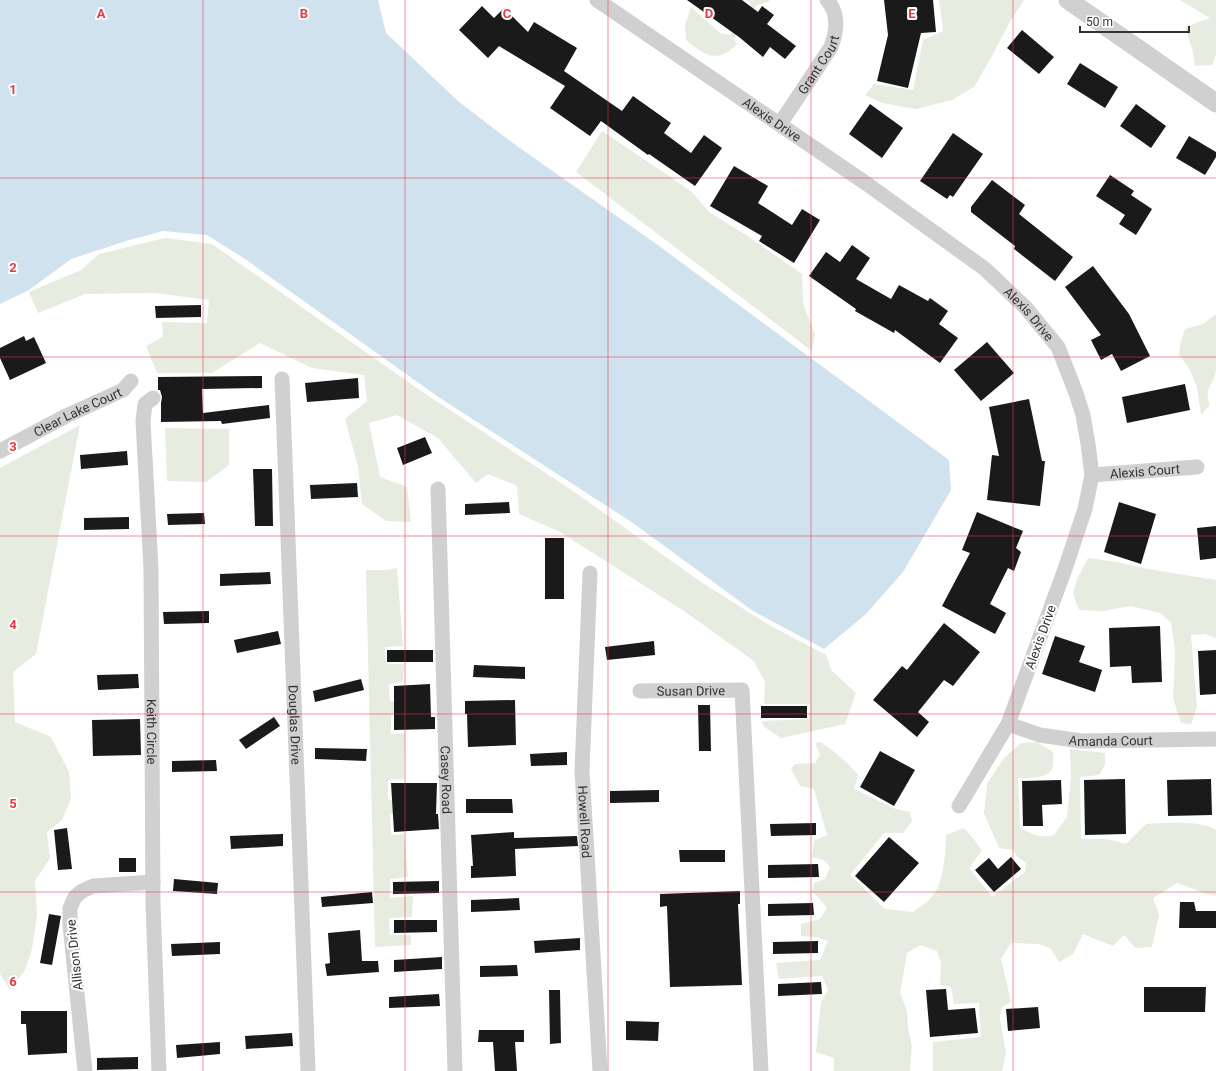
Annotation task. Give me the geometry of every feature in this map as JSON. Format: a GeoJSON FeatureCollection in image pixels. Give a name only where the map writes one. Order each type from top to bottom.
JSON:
{"type":"FeatureCollection","features":[{"type":"Feature","properties":{"kind":"street","name":"Alexis Drive"},"geometry":{"type":"LineString","coordinates":[[597,0],[867,184],[985,269],[1026,308],[1058,347],[1083,415],[1092,475],[1079,530],[1008,724],[959,806]]}},
{"type":"Feature","properties":{"kind":"street","name":"Grant Court"},"geometry":{"type":"LineString","coordinates":[[780,124],[831,47],[835,37],[836,27],[832,6],[827,0]]}},
{"type":"Feature","properties":{"kind":"street"},"geometry":{"type":"LineString","coordinates":[[1068,0],[1216,103]]}},
{"type":"Feature","properties":{"kind":"street","name":"Douglas Drive"},"geometry":{"type":"LineString","coordinates":[[282,379],[308,1071]]}},
{"type":"Feature","properties":{"kind":"street","name":"Clear Lake Court"},"geometry":{"type":"LineString","coordinates":[[0,451],[66,416],[123,390],[131,381]]}},
{"type":"Feature","properties":{"kind":"street","name":"Keith Circle"},"geometry":{"type":"LineString","coordinates":[[153,398],[145,404],[143,421],[151,569],[153,882],[159,1071]]}},
{"type":"Feature","properties":{"kind":"street","name":"Alexis Court"},"geometry":{"type":"LineString","coordinates":[[1092,475],[1197,467]]}},
{"type":"Feature","properties":{"kind":"street","name":"Casey Road"},"geometry":{"type":"LineString","coordinates":[[438,489],[455,1071]]}},
{"type":"Feature","properties":{"kind":"street","name":"Howell Road"},"geometry":{"type":"LineString","coordinates":[[590,573],[582,771],[600,1071]]}},
{"type":"Feature","properties":{"kind":"street","name":"Susan Drive"},"geometry":{"type":"LineString","coordinates":[[640,691],[742,690],[761,1071]]}},
{"type":"Feature","properties":{"kind":"street","name":"Amanda Court"},"geometry":{"type":"LineString","coordinates":[[1008,724],[1040,735],[1081,742],[1216,739]]}},
{"type":"Feature","properties":{"kind":"street","name":"Allison Drive"},"geometry":{"type":"LineString","coordinates":[[85,1071],[70,925],[70,908],[75,897],[82,891],[93,886],[153,882]]}},
{"type":"Feature","properties":{"kind":"shaded area"},"geometry":{"type":"Polygon","coordinates":[[[746,0],[770,0],[757,5],[734,39],[737,44],[724,54],[712,56],[705,54],[686,40],[685,26],[691,7],[720,33],[730,35],[751,4],[746,0]]]}},
{"type":"Feature","properties":{"kind":"shaded area"},"geometry":{"type":"Polygon","coordinates":[[[939,0],[1024,0],[1008,25],[974,87],[952,100],[916,109],[882,103],[865,95],[874,84],[913,90],[923,40],[943,31],[939,0]]]}},
{"type":"Feature","properties":{"kind":"shaded area"},"geometry":{"type":"Polygon","coordinates":[[[1180,0],[1216,0],[1216,54],[1212,65],[1195,66],[1193,52],[1185,27],[1210,18],[1180,0]]]}},
{"type":"Feature","properties":{"kind":"shaded area"},"geometry":{"type":"Polygon","coordinates":[[[602,131],[691,191],[709,212],[746,235],[802,274],[803,304],[815,334],[812,351],[576,172],[602,131]]]}},
{"type":"Feature","properties":{"kind":"shaded area"},"geometry":{"type":"Polygon","coordinates":[[[165,238],[212,244],[418,389],[573,491],[701,582],[769,625],[826,655],[832,671],[856,693],[845,724],[781,738],[763,726],[762,721],[809,719],[810,704],[764,704],[765,682],[754,661],[684,611],[560,532],[519,514],[517,486],[488,474],[476,483],[438,438],[397,415],[369,423],[380,477],[407,487],[411,522],[386,521],[362,504],[358,467],[345,419],[367,401],[364,375],[312,368],[260,343],[212,373],[157,373],[146,346],[163,337],[162,322],[207,323],[209,300],[155,293],[85,294],[38,313],[29,292],[81,270],[99,254],[165,238]]]}},
{"type":"Feature","properties":{"kind":"shaded area"},"geometry":{"type":"Polygon","coordinates":[[[1216,314],[1216,370],[1208,391],[1210,405],[1201,415],[1197,387],[1189,368],[1179,355],[1180,345],[1185,329],[1203,324],[1216,314]]]}},
{"type":"Feature","properties":{"kind":"shaded area"},"geometry":{"type":"Polygon","coordinates":[[[80,425],[36,654],[13,672],[15,722],[51,737],[69,772],[71,798],[62,820],[47,832],[50,858],[35,881],[37,915],[32,949],[25,970],[10,990],[0,974],[0,468],[80,425]]]}},
{"type":"Feature","properties":{"kind":"shaded area"},"geometry":{"type":"Polygon","coordinates":[[[165,428],[229,429],[229,465],[206,482],[167,481],[165,428]]]}},
{"type":"Feature","properties":{"kind":"shaded area"},"geometry":{"type":"Polygon","coordinates":[[[1088,558],[1216,580],[1216,638],[1205,634],[1191,635],[1197,707],[1191,724],[1181,723],[1173,698],[1175,652],[1171,622],[1160,613],[1131,606],[1103,611],[1079,610],[1073,594],[1077,579],[1088,558]]]}},
{"type":"Feature","properties":{"kind":"shaded area"},"geometry":{"type":"Polygon","coordinates":[[[397,568],[403,646],[385,647],[386,664],[404,664],[403,682],[389,684],[390,701],[403,700],[404,714],[391,715],[391,734],[405,733],[404,779],[388,780],[388,800],[403,800],[404,813],[390,814],[391,835],[404,834],[408,877],[390,879],[390,898],[413,896],[412,917],[389,918],[390,935],[411,935],[411,945],[375,947],[366,570],[386,570],[397,568]]]}},
{"type":"Feature","properties":{"kind":"shaded area"},"geometry":{"type":"Polygon","coordinates":[[[820,742],[831,749],[858,775],[854,789],[896,809],[910,812],[912,821],[903,833],[884,833],[850,875],[885,909],[913,912],[934,895],[943,870],[946,835],[964,828],[982,851],[969,868],[992,897],[1025,872],[1026,863],[1017,856],[1013,850],[999,848],[984,813],[987,784],[1004,758],[1021,743],[1037,742],[1053,752],[1053,767],[1046,775],[1032,778],[1018,778],[1020,828],[1041,836],[1054,835],[1067,817],[1071,777],[1070,749],[1105,753],[1105,765],[1099,775],[1080,777],[1081,839],[1107,839],[1126,844],[1146,824],[1192,823],[1210,827],[1216,830],[1216,896],[1177,883],[1153,898],[1159,915],[1152,947],[1135,948],[1124,935],[1113,946],[1083,934],[1073,954],[1059,962],[1050,948],[1038,944],[1011,943],[1001,959],[1011,1002],[1002,1007],[1000,1019],[1006,1053],[1002,1071],[933,1071],[933,1042],[981,1037],[979,1003],[954,1004],[951,987],[940,985],[941,963],[937,951],[920,945],[907,953],[900,993],[907,1011],[908,1028],[912,1046],[910,1071],[834,1071],[834,1058],[816,1052],[821,1002],[828,990],[822,976],[779,979],[776,963],[820,960],[828,941],[816,937],[801,936],[801,924],[820,919],[827,908],[812,892],[814,883],[825,879],[830,867],[823,860],[812,857],[814,841],[827,835],[814,789],[800,786],[791,769],[795,764],[815,763],[820,755],[815,743],[820,742]]]}},
{"type":"Feature","properties":{"kind":"water"},"geometry":{"type":"Polygon","coordinates":[[[0,0],[378,0],[386,33],[459,102],[517,146],[655,243],[949,460],[951,490],[903,572],[866,614],[824,649],[753,611],[633,523],[437,396],[245,259],[207,235],[163,231],[126,241],[71,259],[29,290],[0,304],[0,0]]]}},
{"type":"Feature","properties":{"kind":"building"},"geometry":{"type":"Polygon","coordinates":[[[687,0],[742,0],[758,12],[762,6],[774,15],[767,24],[796,46],[785,59],[770,47],[763,57],[739,37],[687,0]]]}},
{"type":"Feature","properties":{"kind":"building"},"geometry":{"type":"Polygon","coordinates":[[[884,0],[933,0],[936,32],[921,33],[908,88],[877,81],[888,35],[884,0]]]}},
{"type":"Feature","properties":{"kind":"building"},"geometry":{"type":"Polygon","coordinates":[[[482,6],[494,18],[504,8],[528,32],[534,22],[577,48],[564,71],[622,111],[633,96],[671,123],[664,133],[691,153],[704,135],[722,148],[695,186],[649,154],[648,155],[601,121],[590,136],[550,108],[565,86],[499,46],[488,58],[459,30],[482,6]]]}},
{"type":"Feature","properties":{"kind":"building"},"geometry":{"type":"Polygon","coordinates":[[[1022,30],[1054,57],[1039,74],[1007,48],[1022,30]]]}},
{"type":"Feature","properties":{"kind":"building"},"geometry":{"type":"Polygon","coordinates":[[[1080,63],[1118,87],[1105,108],[1067,84],[1080,63]]]}},
{"type":"Feature","properties":{"kind":"building"},"geometry":{"type":"Polygon","coordinates":[[[870,104],[903,128],[882,158],[849,134],[870,104]]]}},
{"type":"Feature","properties":{"kind":"building"},"geometry":{"type":"Polygon","coordinates":[[[1136,104],[1166,126],[1151,148],[1120,126],[1136,104]]]}},
{"type":"Feature","properties":{"kind":"building"},"geometry":{"type":"Polygon","coordinates":[[[953,133],[983,154],[953,197],[950,195],[947,199],[920,181],[953,133]]]}},
{"type":"Feature","properties":{"kind":"building"},"geometry":{"type":"Polygon","coordinates":[[[1189,136],[1216,152],[1216,157],[1205,175],[1176,158],[1189,136]]]}},
{"type":"Feature","properties":{"kind":"building"},"geometry":{"type":"Polygon","coordinates":[[[734,166],[768,186],[758,203],[792,225],[802,209],[820,220],[794,263],[759,241],[762,236],[710,206],[734,166]]]}},
{"type":"Feature","properties":{"kind":"building"},"geometry":{"type":"Polygon","coordinates":[[[1110,175],[1134,191],[1131,195],[1152,209],[1136,235],[1119,224],[1125,215],[1096,196],[1110,175]]]}},
{"type":"Feature","properties":{"kind":"building"},"geometry":{"type":"Polygon","coordinates":[[[992,180],[1025,205],[1019,214],[1073,257],[1055,281],[1014,249],[1015,246],[971,212],[971,207],[992,180]]]}},
{"type":"Feature","properties":{"kind":"building"},"geometry":{"type":"Polygon","coordinates":[[[852,245],[870,258],[856,279],[891,299],[899,285],[928,301],[930,298],[948,311],[939,324],[958,338],[940,363],[895,330],[894,333],[855,311],[856,309],[809,276],[826,252],[840,262],[852,245]]]}},
{"type":"Feature","properties":{"kind":"building"},"geometry":{"type":"Polygon","coordinates":[[[1093,266],[1129,314],[1150,356],[1121,371],[1112,354],[1101,360],[1091,340],[1101,335],[1065,287],[1093,266]]]}},
{"type":"Feature","properties":{"kind":"building"},"geometry":{"type":"Polygon","coordinates":[[[201,305],[201,317],[156,318],[155,306],[201,305]]]}},
{"type":"Feature","properties":{"kind":"building"},"geometry":{"type":"Polygon","coordinates":[[[24,336],[26,341],[34,337],[46,363],[10,380],[0,358],[0,348],[24,336]]]}},
{"type":"Feature","properties":{"kind":"building"},"geometry":{"type":"Polygon","coordinates":[[[987,342],[1014,373],[981,401],[954,370],[987,342]]]}},
{"type":"Feature","properties":{"kind":"building"},"geometry":{"type":"Polygon","coordinates":[[[262,376],[262,388],[202,389],[203,413],[269,405],[270,418],[222,424],[221,421],[161,422],[162,397],[160,390],[158,390],[158,377],[262,376]]]}},
{"type":"Feature","properties":{"kind":"building"},"geometry":{"type":"Polygon","coordinates":[[[358,378],[359,398],[307,402],[305,383],[358,378]]]}},
{"type":"Feature","properties":{"kind":"building"},"geometry":{"type":"Polygon","coordinates":[[[1185,384],[1190,410],[1127,423],[1122,397],[1185,384]]]}},
{"type":"Feature","properties":{"kind":"building"},"geometry":{"type":"Polygon","coordinates":[[[1029,399],[1042,461],[1045,461],[1040,506],[987,500],[992,455],[999,456],[989,407],[1029,399]]]}},
{"type":"Feature","properties":{"kind":"building"},"geometry":{"type":"Polygon","coordinates":[[[425,437],[432,453],[403,465],[397,448],[425,437]]]}},
{"type":"Feature","properties":{"kind":"building"},"geometry":{"type":"Polygon","coordinates":[[[127,451],[128,465],[81,469],[80,455],[127,451]]]}},
{"type":"Feature","properties":{"kind":"building"},"geometry":{"type":"Polygon","coordinates":[[[253,469],[272,469],[273,526],[255,526],[253,469]]]}},
{"type":"Feature","properties":{"kind":"building"},"geometry":{"type":"Polygon","coordinates":[[[357,483],[358,497],[311,499],[310,485],[357,483]]]}},
{"type":"Feature","properties":{"kind":"building"},"geometry":{"type":"Polygon","coordinates":[[[509,502],[510,513],[465,515],[465,504],[509,502]]]}},
{"type":"Feature","properties":{"kind":"building"},"geometry":{"type":"Polygon","coordinates":[[[1119,502],[1156,514],[1141,564],[1104,552],[1119,502]]]}},
{"type":"Feature","properties":{"kind":"building"},"geometry":{"type":"Polygon","coordinates":[[[977,512],[1023,531],[1016,548],[1021,552],[1014,571],[1008,568],[990,604],[1006,613],[995,634],[942,606],[970,553],[962,550],[977,512]]]}},
{"type":"Feature","properties":{"kind":"building"},"geometry":{"type":"Polygon","coordinates":[[[204,513],[205,524],[168,525],[167,514],[204,513]]]}},
{"type":"Feature","properties":{"kind":"building"},"geometry":{"type":"Polygon","coordinates":[[[129,517],[129,529],[84,530],[84,518],[129,517]]]}},
{"type":"Feature","properties":{"kind":"building"},"geometry":{"type":"Polygon","coordinates":[[[1216,526],[1216,558],[1200,560],[1197,528],[1216,526]]]}},
{"type":"Feature","properties":{"kind":"building"},"geometry":{"type":"Polygon","coordinates":[[[545,538],[564,538],[564,599],[545,599],[545,538]]]}},
{"type":"Feature","properties":{"kind":"building"},"geometry":{"type":"Polygon","coordinates":[[[270,572],[271,584],[220,586],[220,574],[270,572]]]}},
{"type":"Feature","properties":{"kind":"building"},"geometry":{"type":"Polygon","coordinates":[[[209,611],[209,623],[164,624],[163,612],[209,611]]]}},
{"type":"Feature","properties":{"kind":"building"},"geometry":{"type":"Polygon","coordinates":[[[944,623],[980,652],[953,686],[944,680],[918,712],[929,722],[917,737],[873,700],[902,666],[907,670],[944,623]]]}},
{"type":"Feature","properties":{"kind":"building"},"geometry":{"type":"Polygon","coordinates":[[[1160,626],[1162,682],[1132,683],[1131,666],[1110,667],[1109,628],[1160,626]]]}},
{"type":"Feature","properties":{"kind":"building"},"geometry":{"type":"Polygon","coordinates":[[[278,631],[281,644],[237,653],[234,640],[278,631]]]}},
{"type":"Feature","properties":{"kind":"building"},"geometry":{"type":"Polygon","coordinates":[[[1055,636],[1085,646],[1079,662],[1102,670],[1095,692],[1042,674],[1055,636]]]}},
{"type":"Feature","properties":{"kind":"building"},"geometry":{"type":"Polygon","coordinates":[[[654,641],[655,655],[607,660],[605,647],[654,641]]]}},
{"type":"Feature","properties":{"kind":"building"},"geometry":{"type":"Polygon","coordinates":[[[387,650],[433,650],[433,662],[387,662],[387,650]]]}},
{"type":"Feature","properties":{"kind":"building"},"geometry":{"type":"Polygon","coordinates":[[[1216,650],[1216,694],[1200,695],[1198,651],[1216,650]]]}},
{"type":"Feature","properties":{"kind":"building"},"geometry":{"type":"Polygon","coordinates":[[[474,665],[525,667],[525,679],[473,677],[474,665]]]}},
{"type":"Feature","properties":{"kind":"building"},"geometry":{"type":"Polygon","coordinates":[[[138,674],[139,688],[98,690],[97,675],[138,674]]]}},
{"type":"Feature","properties":{"kind":"building"},"geometry":{"type":"Polygon","coordinates":[[[361,679],[364,690],[315,702],[313,691],[361,679]]]}},
{"type":"Feature","properties":{"kind":"building"},"geometry":{"type":"Polygon","coordinates":[[[430,684],[431,717],[435,717],[435,729],[394,730],[394,686],[430,684]]]}},
{"type":"Feature","properties":{"kind":"building"},"geometry":{"type":"Polygon","coordinates":[[[515,700],[516,745],[468,747],[465,701],[515,700]]]}},
{"type":"Feature","properties":{"kind":"building"},"geometry":{"type":"Polygon","coordinates":[[[698,705],[710,705],[711,751],[699,751],[698,705]]]}},
{"type":"Feature","properties":{"kind":"building"},"geometry":{"type":"Polygon","coordinates":[[[761,706],[807,706],[807,718],[761,718],[761,706]]]}},
{"type":"Feature","properties":{"kind":"building"},"geometry":{"type":"Polygon","coordinates":[[[274,717],[280,726],[246,749],[239,740],[274,717]]]}},
{"type":"Feature","properties":{"kind":"building"},"geometry":{"type":"Polygon","coordinates":[[[140,719],[141,755],[93,756],[92,720],[140,719]]]}},
{"type":"Feature","properties":{"kind":"building"},"geometry":{"type":"Polygon","coordinates":[[[315,748],[367,749],[366,761],[315,759],[315,748]]]}},
{"type":"Feature","properties":{"kind":"building"},"geometry":{"type":"Polygon","coordinates":[[[880,751],[915,770],[894,806],[860,787],[880,751]]]}},
{"type":"Feature","properties":{"kind":"building"},"geometry":{"type":"Polygon","coordinates":[[[567,752],[567,765],[531,766],[530,754],[567,752]]]}},
{"type":"Feature","properties":{"kind":"building"},"geometry":{"type":"Polygon","coordinates":[[[216,760],[217,771],[172,772],[172,761],[216,760]]]}},
{"type":"Feature","properties":{"kind":"building"},"geometry":{"type":"Polygon","coordinates":[[[1125,779],[1126,834],[1085,835],[1084,780],[1125,779]]]}},
{"type":"Feature","properties":{"kind":"building"},"geometry":{"type":"Polygon","coordinates":[[[1211,779],[1212,815],[1168,816],[1167,780],[1211,779]]]}},
{"type":"Feature","properties":{"kind":"building"},"geometry":{"type":"Polygon","coordinates":[[[1061,780],[1062,804],[1042,805],[1043,826],[1023,826],[1022,781],[1061,780]]]}},
{"type":"Feature","properties":{"kind":"building"},"geometry":{"type":"Polygon","coordinates":[[[391,783],[437,783],[436,814],[438,814],[439,829],[394,832],[391,783]]]}},
{"type":"Feature","properties":{"kind":"building"},"geometry":{"type":"Polygon","coordinates":[[[659,790],[659,802],[610,803],[610,791],[659,790]]]}},
{"type":"Feature","properties":{"kind":"building"},"geometry":{"type":"Polygon","coordinates":[[[466,799],[512,799],[513,813],[466,813],[466,799]]]}},
{"type":"Feature","properties":{"kind":"building"},"geometry":{"type":"Polygon","coordinates":[[[816,823],[816,835],[771,836],[770,824],[816,823]]]}},
{"type":"Feature","properties":{"kind":"building"},"geometry":{"type":"Polygon","coordinates":[[[67,828],[72,869],[58,870],[54,830],[67,828]]]}},
{"type":"Feature","properties":{"kind":"building"},"geometry":{"type":"Polygon","coordinates":[[[514,832],[514,838],[577,836],[578,846],[515,849],[516,876],[471,878],[471,866],[473,866],[471,835],[514,832]]]}},
{"type":"Feature","properties":{"kind":"building"},"geometry":{"type":"Polygon","coordinates":[[[283,834],[283,846],[231,849],[230,836],[283,834]]]}},
{"type":"Feature","properties":{"kind":"building"},"geometry":{"type":"Polygon","coordinates":[[[889,837],[919,863],[884,902],[855,876],[889,837]]]}},
{"type":"Feature","properties":{"kind":"building"},"geometry":{"type":"Polygon","coordinates":[[[679,850],[725,850],[725,862],[680,862],[679,850]]]}},
{"type":"Feature","properties":{"kind":"building"},"geometry":{"type":"Polygon","coordinates":[[[1011,857],[1021,869],[994,892],[975,870],[989,858],[998,869],[1011,857]]]}},
{"type":"Feature","properties":{"kind":"building"},"geometry":{"type":"Polygon","coordinates":[[[119,858],[136,858],[136,872],[119,872],[119,858]]]}},
{"type":"Feature","properties":{"kind":"building"},"geometry":{"type":"Polygon","coordinates":[[[818,864],[819,877],[768,878],[768,865],[818,864]]]}},
{"type":"Feature","properties":{"kind":"building"},"geometry":{"type":"Polygon","coordinates":[[[174,879],[218,883],[217,894],[173,891],[174,879]]]}},
{"type":"Feature","properties":{"kind":"building"},"geometry":{"type":"Polygon","coordinates":[[[439,881],[439,893],[393,894],[393,882],[439,881]]]}},
{"type":"Feature","properties":{"kind":"building"},"geometry":{"type":"Polygon","coordinates":[[[740,891],[740,904],[738,904],[742,985],[670,987],[667,906],[660,907],[660,894],[740,891]]]}},
{"type":"Feature","properties":{"kind":"building"},"geometry":{"type":"Polygon","coordinates":[[[372,892],[373,903],[322,907],[321,897],[372,892]]]}},
{"type":"Feature","properties":{"kind":"building"},"geometry":{"type":"Polygon","coordinates":[[[519,898],[520,910],[471,912],[471,900],[519,898]]]}},
{"type":"Feature","properties":{"kind":"building"},"geometry":{"type":"Polygon","coordinates":[[[1180,902],[1194,902],[1196,911],[1216,911],[1216,928],[1179,928],[1180,902]]]}},
{"type":"Feature","properties":{"kind":"building"},"geometry":{"type":"Polygon","coordinates":[[[813,903],[814,915],[768,916],[768,904],[813,903]]]}},
{"type":"Feature","properties":{"kind":"building"},"geometry":{"type":"Polygon","coordinates":[[[49,914],[61,916],[52,965],[40,963],[49,914]]]}},
{"type":"Feature","properties":{"kind":"building"},"geometry":{"type":"Polygon","coordinates":[[[394,920],[437,920],[437,932],[394,933],[394,920]]]}},
{"type":"Feature","properties":{"kind":"building"},"geometry":{"type":"Polygon","coordinates":[[[360,930],[362,961],[378,961],[379,972],[327,976],[325,964],[330,963],[328,933],[360,930]]]}},
{"type":"Feature","properties":{"kind":"building"},"geometry":{"type":"Polygon","coordinates":[[[580,938],[580,950],[535,953],[534,941],[580,938]]]}},
{"type":"Feature","properties":{"kind":"building"},"geometry":{"type":"Polygon","coordinates":[[[818,941],[818,953],[773,954],[773,942],[818,941]]]}},
{"type":"Feature","properties":{"kind":"building"},"geometry":{"type":"Polygon","coordinates":[[[220,942],[220,954],[172,956],[171,944],[220,942]]]}},
{"type":"Feature","properties":{"kind":"building"},"geometry":{"type":"Polygon","coordinates":[[[442,957],[442,969],[394,972],[394,960],[442,957]]]}},
{"type":"Feature","properties":{"kind":"building"},"geometry":{"type":"Polygon","coordinates":[[[517,965],[518,976],[480,977],[480,966],[517,965]]]}},
{"type":"Feature","properties":{"kind":"building"},"geometry":{"type":"Polygon","coordinates":[[[821,982],[822,994],[778,996],[778,984],[821,982]]]}},
{"type":"Feature","properties":{"kind":"building"},"geometry":{"type":"Polygon","coordinates":[[[1144,987],[1206,987],[1205,1012],[1144,1012],[1144,987]]]}},
{"type":"Feature","properties":{"kind":"building"},"geometry":{"type":"Polygon","coordinates":[[[946,989],[948,1010],[975,1008],[978,1033],[930,1037],[926,990],[946,989]]]}},
{"type":"Feature","properties":{"kind":"building"},"geometry":{"type":"Polygon","coordinates":[[[549,990],[560,990],[561,1043],[550,1044],[549,990]]]}},
{"type":"Feature","properties":{"kind":"building"},"geometry":{"type":"Polygon","coordinates":[[[439,994],[440,1006],[389,1008],[389,997],[439,994]]]}},
{"type":"Feature","properties":{"kind":"building"},"geometry":{"type":"Polygon","coordinates":[[[1038,1007],[1040,1028],[1008,1031],[1006,1009],[1038,1007]]]}},
{"type":"Feature","properties":{"kind":"building"},"geometry":{"type":"Polygon","coordinates":[[[21,1011],[67,1011],[67,1053],[28,1055],[26,1024],[21,1024],[21,1011]]]}},
{"type":"Feature","properties":{"kind":"building"},"geometry":{"type":"Polygon","coordinates":[[[626,1021],[659,1022],[658,1041],[626,1040],[626,1021]]]}},
{"type":"Feature","properties":{"kind":"building"},"geometry":{"type":"Polygon","coordinates":[[[479,1030],[524,1030],[524,1042],[515,1042],[517,1071],[495,1071],[493,1042],[478,1042],[479,1030]]]}},
{"type":"Feature","properties":{"kind":"building"},"geometry":{"type":"Polygon","coordinates":[[[292,1033],[293,1046],[246,1049],[245,1036],[292,1033]]]}},
{"type":"Feature","properties":{"kind":"building"},"geometry":{"type":"Polygon","coordinates":[[[220,1042],[220,1054],[177,1058],[176,1045],[220,1042]]]}},
{"type":"Feature","properties":{"kind":"building"},"geometry":{"type":"Polygon","coordinates":[[[138,1057],[138,1069],[97,1070],[97,1058],[138,1057]]]}}]}
